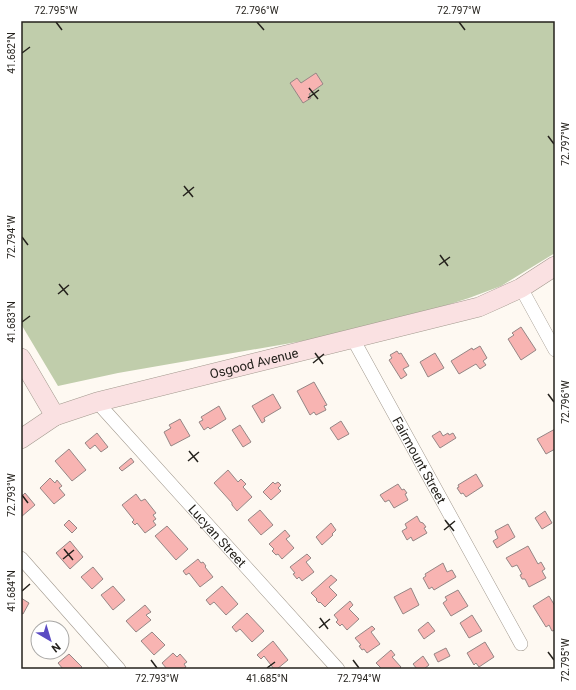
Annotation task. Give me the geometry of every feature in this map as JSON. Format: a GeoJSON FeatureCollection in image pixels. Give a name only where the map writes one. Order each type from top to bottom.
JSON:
{"type":"FeatureCollection","features":[{"type":"Feature","properties":{"kind":"street","name":"Osgood Avenue"},"geometry":{"type":"LineString","coordinates":[[21,439],[55,416],[97,402],[479,307],[521,288],[555,266]]}},
{"type":"Feature","properties":{"kind":"street"},"geometry":{"type":"LineString","coordinates":[[521,288],[555,350]]}},
{"type":"Feature","properties":{"kind":"street","name":"Fairmount Street"},"geometry":{"type":"LineString","coordinates":[[353,339],[521,644]]}},
{"type":"Feature","properties":{"kind":"street"},"geometry":{"type":"LineString","coordinates":[[21,358],[55,416]]}},
{"type":"Feature","properties":{"kind":"street","name":"Lucyan Street"},"geometry":{"type":"LineString","coordinates":[[97,402],[338,669]]}},
{"type":"Feature","properties":{"kind":"street"},"geometry":{"type":"LineString","coordinates":[[21,558],[119,669]]}},
{"type":"Feature","properties":{"kind":"green space"},"geometry":{"type":"Polygon","coordinates":[[[21,21],[555,21],[555,253],[501,286],[416,315],[337,335],[118,373],[58,386],[21,324],[21,21]]]}},
{"type":"Feature","properties":{"kind":"building"},"geometry":{"type":"Polygon","coordinates":[[[316,73],[323,84],[309,94],[311,98],[303,103],[290,83],[297,78],[301,83],[316,73]]]}},
{"type":"Feature","properties":{"kind":"building"},"geometry":{"type":"Polygon","coordinates":[[[521,327],[536,350],[521,360],[508,339],[514,335],[512,333],[521,327]]]}},
{"type":"Feature","properties":{"kind":"building"},"geometry":{"type":"Polygon","coordinates":[[[480,346],[487,358],[483,361],[486,365],[480,369],[476,364],[459,374],[451,361],[472,348],[473,350],[480,346]]]}},
{"type":"Feature","properties":{"kind":"building"},"geometry":{"type":"Polygon","coordinates":[[[397,351],[399,354],[401,353],[409,366],[403,369],[407,375],[401,379],[389,360],[392,358],[390,355],[397,351]]]}},
{"type":"Feature","properties":{"kind":"building"},"geometry":{"type":"Polygon","coordinates":[[[435,353],[444,368],[428,377],[420,362],[435,353]]]}},
{"type":"Feature","properties":{"kind":"building"},"geometry":{"type":"Polygon","coordinates":[[[314,382],[327,405],[324,406],[326,410],[316,415],[314,412],[310,415],[297,391],[314,382]]]}},
{"type":"Feature","properties":{"kind":"building"},"geometry":{"type":"Polygon","coordinates":[[[273,394],[281,408],[264,418],[265,421],[262,423],[252,406],[273,394]]]}},
{"type":"Feature","properties":{"kind":"building"},"geometry":{"type":"Polygon","coordinates":[[[219,406],[226,419],[210,429],[208,427],[204,430],[199,422],[203,420],[201,417],[219,406]]]}},
{"type":"Feature","properties":{"kind":"building"},"geometry":{"type":"Polygon","coordinates":[[[180,419],[190,436],[171,446],[164,432],[171,428],[169,425],[180,419]]]}},
{"type":"Feature","properties":{"kind":"building"},"geometry":{"type":"Polygon","coordinates":[[[341,421],[349,434],[338,440],[330,428],[341,421]]]}},
{"type":"Feature","properties":{"kind":"building"},"geometry":{"type":"Polygon","coordinates":[[[240,425],[251,442],[243,447],[232,430],[240,425]]]}},
{"type":"Feature","properties":{"kind":"building"},"geometry":{"type":"Polygon","coordinates":[[[555,429],[555,449],[546,454],[537,439],[555,429]]]}},
{"type":"Feature","properties":{"kind":"building"},"geometry":{"type":"Polygon","coordinates":[[[440,431],[443,436],[448,433],[449,435],[453,433],[456,438],[440,448],[432,436],[440,431]]]}},
{"type":"Feature","properties":{"kind":"building"},"geometry":{"type":"Polygon","coordinates":[[[97,433],[108,447],[101,452],[95,445],[90,449],[85,443],[97,433]]]}},
{"type":"Feature","properties":{"kind":"building"},"geometry":{"type":"Polygon","coordinates":[[[69,449],[86,470],[72,481],[55,461],[69,449]]]}},
{"type":"Feature","properties":{"kind":"building"},"geometry":{"type":"Polygon","coordinates":[[[131,458],[134,462],[122,471],[119,468],[131,458]]]}},
{"type":"Feature","properties":{"kind":"building"},"geometry":{"type":"Polygon","coordinates":[[[228,470],[238,482],[241,479],[246,484],[243,487],[252,497],[237,511],[232,503],[214,483],[228,470]]]}},
{"type":"Feature","properties":{"kind":"building"},"geometry":{"type":"Polygon","coordinates":[[[476,474],[483,486],[466,497],[463,493],[461,494],[457,488],[459,487],[458,485],[476,474]]]}},
{"type":"Feature","properties":{"kind":"building"},"geometry":{"type":"Polygon","coordinates":[[[50,478],[55,483],[57,480],[62,486],[59,488],[65,495],[54,504],[40,488],[50,478]]]}},
{"type":"Feature","properties":{"kind":"building"},"geometry":{"type":"Polygon","coordinates":[[[273,482],[275,484],[278,482],[281,485],[278,488],[281,491],[271,500],[263,492],[273,482]]]}},
{"type":"Feature","properties":{"kind":"building"},"geometry":{"type":"Polygon","coordinates":[[[398,484],[402,490],[404,489],[407,493],[405,494],[408,500],[394,508],[389,500],[385,502],[380,495],[398,484]]]}},
{"type":"Feature","properties":{"kind":"building"},"geometry":{"type":"Polygon","coordinates":[[[25,493],[35,505],[21,517],[21,497],[25,493]]]}},
{"type":"Feature","properties":{"kind":"building"},"geometry":{"type":"Polygon","coordinates":[[[136,494],[141,501],[145,499],[156,513],[153,515],[156,519],[153,521],[156,525],[145,533],[137,523],[135,525],[132,522],[134,520],[122,505],[136,494]]]}},
{"type":"Feature","properties":{"kind":"building"},"geometry":{"type":"Polygon","coordinates":[[[260,510],[273,525],[261,535],[248,520],[260,510]]]}},
{"type":"Feature","properties":{"kind":"building"},"geometry":{"type":"Polygon","coordinates":[[[545,511],[552,523],[542,529],[535,518],[545,511]]]}},
{"type":"Feature","properties":{"kind":"building"},"geometry":{"type":"Polygon","coordinates":[[[417,516],[420,522],[426,527],[424,528],[427,533],[413,541],[411,537],[407,540],[402,531],[407,528],[405,524],[417,516]]]}},
{"type":"Feature","properties":{"kind":"building"},"geometry":{"type":"Polygon","coordinates":[[[69,520],[77,528],[72,533],[64,525],[69,520]]]}},
{"type":"Feature","properties":{"kind":"building"},"geometry":{"type":"Polygon","coordinates":[[[331,523],[336,530],[332,534],[333,535],[322,545],[316,537],[331,523]]]}},
{"type":"Feature","properties":{"kind":"building"},"geometry":{"type":"Polygon","coordinates":[[[508,524],[515,537],[497,548],[493,541],[498,538],[495,531],[508,524]]]}},
{"type":"Feature","properties":{"kind":"building"},"geometry":{"type":"Polygon","coordinates":[[[167,526],[188,549],[176,560],[155,536],[167,526]]]}},
{"type":"Feature","properties":{"kind":"building"},"geometry":{"type":"Polygon","coordinates":[[[285,530],[290,536],[286,539],[294,548],[282,559],[278,554],[276,555],[272,551],[274,549],[269,544],[285,530]]]}},
{"type":"Feature","properties":{"kind":"building"},"geometry":{"type":"Polygon","coordinates":[[[70,541],[83,557],[70,569],[56,553],[70,541]]]}},
{"type":"Feature","properties":{"kind":"building"},"geometry":{"type":"Polygon","coordinates":[[[528,546],[538,564],[541,562],[545,569],[542,571],[546,578],[529,587],[525,579],[522,579],[520,575],[522,574],[517,565],[512,567],[506,558],[528,546]]]}},
{"type":"Feature","properties":{"kind":"building"},"geometry":{"type":"Polygon","coordinates":[[[307,554],[311,558],[306,562],[314,572],[302,581],[299,577],[297,579],[293,574],[295,573],[290,567],[307,554]]]}},
{"type":"Feature","properties":{"kind":"building"},"geometry":{"type":"Polygon","coordinates":[[[198,559],[201,563],[203,562],[213,577],[200,587],[189,573],[186,575],[183,571],[198,559]]]}},
{"type":"Feature","properties":{"kind":"building"},"geometry":{"type":"Polygon","coordinates":[[[443,563],[447,572],[452,570],[456,577],[434,590],[432,587],[429,589],[423,578],[426,576],[425,574],[443,563]]]}},
{"type":"Feature","properties":{"kind":"building"},"geometry":{"type":"Polygon","coordinates":[[[93,567],[103,579],[92,589],[81,577],[93,567]]]}},
{"type":"Feature","properties":{"kind":"building"},"geometry":{"type":"Polygon","coordinates":[[[331,575],[337,580],[329,587],[337,595],[325,607],[316,600],[317,599],[311,593],[331,575]]]}},
{"type":"Feature","properties":{"kind":"building"},"geometry":{"type":"Polygon","coordinates":[[[113,586],[125,600],[113,610],[101,595],[113,586]]]}},
{"type":"Feature","properties":{"kind":"building"},"geometry":{"type":"Polygon","coordinates":[[[222,586],[238,604],[226,615],[214,602],[210,605],[206,600],[222,586]]]}},
{"type":"Feature","properties":{"kind":"building"},"geometry":{"type":"Polygon","coordinates":[[[411,588],[419,605],[403,614],[394,597],[411,588]]]}},
{"type":"Feature","properties":{"kind":"building"},"geometry":{"type":"Polygon","coordinates":[[[458,590],[468,606],[451,616],[443,603],[447,600],[445,597],[458,590]]]}},
{"type":"Feature","properties":{"kind":"building"},"geometry":{"type":"Polygon","coordinates":[[[549,596],[555,606],[555,630],[552,631],[549,625],[546,627],[533,606],[549,596]]]}},
{"type":"Feature","properties":{"kind":"building"},"geometry":{"type":"Polygon","coordinates":[[[21,598],[29,603],[23,614],[21,613],[21,598]]]}},
{"type":"Feature","properties":{"kind":"building"},"geometry":{"type":"Polygon","coordinates":[[[350,601],[353,605],[349,609],[359,619],[347,630],[342,624],[340,626],[336,622],[338,620],[334,615],[350,601]]]}},
{"type":"Feature","properties":{"kind":"building"},"geometry":{"type":"Polygon","coordinates":[[[145,605],[151,612],[146,615],[151,620],[136,632],[126,621],[145,605]]]}},
{"type":"Feature","properties":{"kind":"building"},"geometry":{"type":"Polygon","coordinates":[[[247,613],[264,631],[252,642],[240,629],[236,632],[232,627],[247,613]]]}},
{"type":"Feature","properties":{"kind":"building"},"geometry":{"type":"Polygon","coordinates":[[[472,615],[482,631],[469,638],[460,623],[472,615]]]}},
{"type":"Feature","properties":{"kind":"building"},"geometry":{"type":"Polygon","coordinates":[[[428,622],[435,631],[424,639],[418,630],[428,622]]]}},
{"type":"Feature","properties":{"kind":"building"},"geometry":{"type":"Polygon","coordinates":[[[372,626],[375,629],[371,632],[380,644],[367,653],[364,649],[362,650],[359,646],[361,645],[355,638],[372,626]]]}},
{"type":"Feature","properties":{"kind":"building"},"geometry":{"type":"Polygon","coordinates":[[[152,632],[165,645],[154,655],[141,641],[152,632]]]}},
{"type":"Feature","properties":{"kind":"building"},"geometry":{"type":"Polygon","coordinates":[[[273,641],[288,660],[277,669],[274,669],[264,656],[261,659],[257,655],[273,641]]]}},
{"type":"Feature","properties":{"kind":"building"},"geometry":{"type":"Polygon","coordinates":[[[485,642],[494,657],[479,667],[476,663],[474,665],[467,653],[485,642]]]}},
{"type":"Feature","properties":{"kind":"building"},"geometry":{"type":"Polygon","coordinates":[[[446,648],[450,656],[438,662],[434,654],[446,648]]]}},
{"type":"Feature","properties":{"kind":"building"},"geometry":{"type":"Polygon","coordinates":[[[391,650],[395,655],[392,657],[401,667],[399,669],[382,669],[376,663],[391,650]]]}},
{"type":"Feature","properties":{"kind":"building"},"geometry":{"type":"Polygon","coordinates":[[[173,653],[177,657],[180,654],[187,662],[184,664],[186,667],[183,669],[167,669],[162,663],[173,653]]]}},
{"type":"Feature","properties":{"kind":"building"},"geometry":{"type":"Polygon","coordinates":[[[70,655],[82,667],[80,669],[63,669],[58,663],[62,660],[70,660],[70,655]]]}},
{"type":"Feature","properties":{"kind":"building"},"geometry":{"type":"Polygon","coordinates":[[[423,656],[429,665],[424,669],[417,669],[413,664],[423,656]]]}}]}
